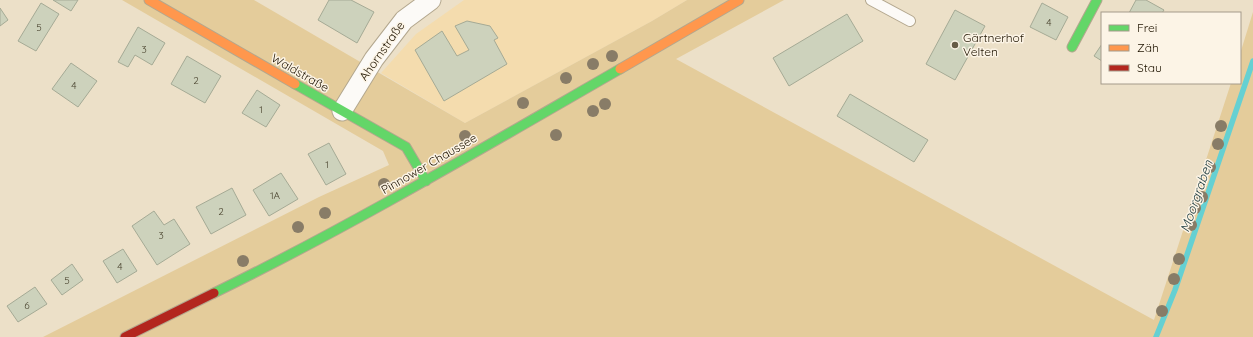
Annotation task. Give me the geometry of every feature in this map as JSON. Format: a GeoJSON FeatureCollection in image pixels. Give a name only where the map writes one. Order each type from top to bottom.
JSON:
{"type":"FeatureCollection","features":[{"type":"Feature","properties":{"kind":"main road","name":"Waldstraße"},"geometry":{"type":"LineString","coordinates":[[149,0],[406,147],[426,181]]}},
{"type":"Feature","properties":{"kind":"main road","name":"Pinnower Chaussee"},"geometry":{"type":"LineString","coordinates":[[125,337],[275,263],[426,181],[739,0]]}},
{"type":"Feature","properties":{"kind":"main road"},"geometry":{"type":"LineString","coordinates":[[1072,47],[1097,0]]}},
{"type":"Feature","properties":{"kind":"street","name":"Ahornstraße"},"geometry":{"type":"LineString","coordinates":[[342,111],[374,59],[404,20],[431,0]]}},
{"type":"Feature","properties":{"kind":"lane"},"geometry":{"type":"LineString","coordinates":[[871,0],[910,21]]}},
{"type":"Feature","properties":{"kind":"shaded area"},"geometry":{"type":"Polygon","coordinates":[[[122,0],[254,0],[465,123],[652,21],[687,0],[784,0],[676,59],[1154,320],[1231,84],[1241,84],[1241,51],[1253,12],[1253,337],[43,337],[319,197],[389,165],[383,151],[122,0]]]}},
{"type":"Feature","properties":{"kind":"shaded area"},"geometry":{"type":"Polygon","coordinates":[[[464,0],[687,0],[652,21],[465,123],[381,73],[416,34],[464,0]]]}},
{"type":"Feature","properties":{"kind":"building"},"geometry":{"type":"Polygon","coordinates":[[[53,0],[78,0],[71,11],[53,0]]]}},
{"type":"Feature","properties":{"kind":"building"},"geometry":{"type":"Polygon","coordinates":[[[329,0],[351,0],[374,12],[357,43],[318,20],[329,0]]]}},
{"type":"Feature","properties":{"kind":"building"},"geometry":{"type":"Polygon","coordinates":[[[1136,0],[1146,0],[1164,10],[1163,12],[1130,12],[1136,0]]]}},
{"type":"Feature","properties":{"kind":"building"},"geometry":{"type":"Polygon","coordinates":[[[41,3],[59,14],[36,51],[18,41],[41,3]]]}},
{"type":"Feature","properties":{"kind":"building"},"geometry":{"type":"Polygon","coordinates":[[[1042,3],[1068,17],[1056,40],[1030,27],[1042,3]]]}},
{"type":"Feature","properties":{"kind":"building"},"geometry":{"type":"Polygon","coordinates":[[[0,8],[8,20],[0,26],[0,8]]]}},
{"type":"Feature","properties":{"kind":"building","name":"Gärtnerhof Velten"},"geometry":{"type":"Polygon","coordinates":[[[955,10],[985,26],[955,80],[926,64],[955,10]]]}},
{"type":"Feature","properties":{"kind":"building"},"geometry":{"type":"Polygon","coordinates":[[[847,14],[863,41],[789,86],[773,58],[847,14]]]}},
{"type":"Feature","properties":{"kind":"building"},"geometry":{"type":"Polygon","coordinates":[[[467,21],[490,26],[498,38],[494,40],[507,64],[444,101],[415,50],[442,31],[457,56],[469,50],[455,26],[467,21]]]}},
{"type":"Feature","properties":{"kind":"building"},"geometry":{"type":"Polygon","coordinates":[[[138,27],[165,43],[152,65],[135,55],[128,67],[118,62],[138,27]]]}},
{"type":"Feature","properties":{"kind":"building"},"geometry":{"type":"Polygon","coordinates":[[[1101,46],[1101,60],[1094,56],[1101,46]]]}},
{"type":"Feature","properties":{"kind":"building"},"geometry":{"type":"Polygon","coordinates":[[[187,56],[221,76],[205,103],[171,84],[187,56]]]}},
{"type":"Feature","properties":{"kind":"building"},"geometry":{"type":"Polygon","coordinates":[[[71,63],[97,81],[78,107],[52,89],[71,63]]]}},
{"type":"Feature","properties":{"kind":"building"},"geometry":{"type":"Polygon","coordinates":[[[257,90],[280,105],[266,127],[242,113],[257,90]]]}},
{"type":"Feature","properties":{"kind":"building"},"geometry":{"type":"Polygon","coordinates":[[[850,94],[928,140],[914,162],[837,116],[850,94]]]}},
{"type":"Feature","properties":{"kind":"building"},"geometry":{"type":"Polygon","coordinates":[[[329,143],[346,174],[326,185],[308,154],[329,143]]]}},
{"type":"Feature","properties":{"kind":"building"},"geometry":{"type":"Polygon","coordinates":[[[281,173],[298,199],[269,216],[253,190],[281,173]]]}},
{"type":"Feature","properties":{"kind":"building"},"geometry":{"type":"Polygon","coordinates":[[[232,188],[246,215],[211,234],[196,207],[232,188]]]}},
{"type":"Feature","properties":{"kind":"building"},"geometry":{"type":"Polygon","coordinates":[[[154,211],[164,225],[174,219],[190,244],[157,265],[132,226],[154,211]]]}},
{"type":"Feature","properties":{"kind":"building"},"geometry":{"type":"Polygon","coordinates":[[[123,249],[137,271],[117,283],[103,261],[123,249]]]}},
{"type":"Feature","properties":{"kind":"building"},"geometry":{"type":"Polygon","coordinates":[[[72,264],[83,280],[62,295],[51,280],[72,264]]]}},
{"type":"Feature","properties":{"kind":"building"},"geometry":{"type":"Polygon","coordinates":[[[35,287],[47,304],[18,322],[7,306],[35,287]]]}},
{"type":"Feature","properties":{"kind":"waterway","name":"Moorgraben"},"geometry":{"type":"LineString","coordinates":[[1156,337],[1175,290],[1253,61]]}},
{"type":"Feature","properties":{"kind":"traffic: fast"},"geometry":{"type":"LineString","coordinates":[[1072,47],[1097,0]]}},
{"type":"Feature","properties":{"kind":"traffic: fast"},"geometry":{"type":"LineString","coordinates":[[214,293],[368,213],[620,69]]}},
{"type":"Feature","properties":{"kind":"traffic: fast"},"geometry":{"type":"LineString","coordinates":[[295,84],[406,147],[426,181]]}},
{"type":"Feature","properties":{"kind":"traffic: slow"},"geometry":{"type":"LineString","coordinates":[[149,0],[295,84]]}},
{"type":"Feature","properties":{"kind":"traffic: slow"},"geometry":{"type":"LineString","coordinates":[[620,69],[739,0]]}},
{"type":"Feature","properties":{"kind":"traffic: jam"},"geometry":{"type":"LineString","coordinates":[[125,337],[214,293]]}},
{"type":"Feature","properties":{"kind":"place","name":"Gärtnerhof Velten"},"geometry":{"type":"Point","coordinates":[955,45]}}]}
